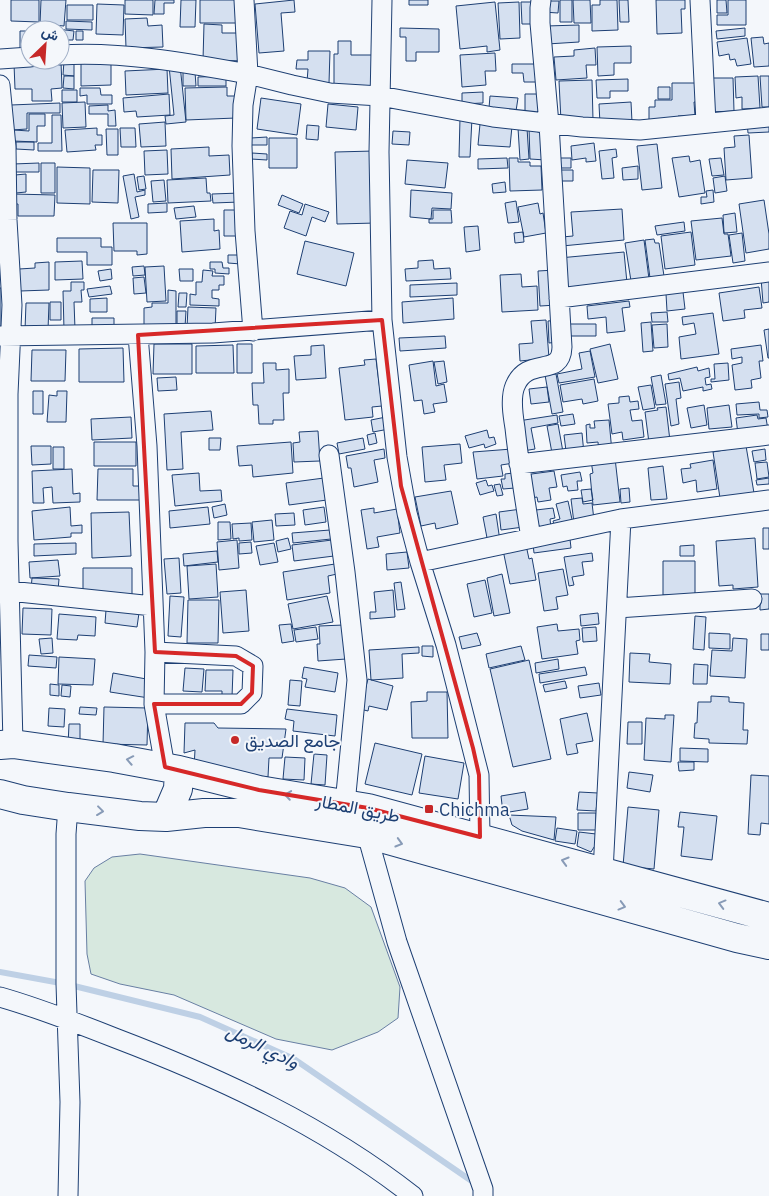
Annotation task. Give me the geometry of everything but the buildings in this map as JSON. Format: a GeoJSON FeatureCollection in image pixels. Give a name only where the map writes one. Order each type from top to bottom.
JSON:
{"type":"FeatureCollection","features":[{"type":"Feature","properties":{"kind":"main road","name":"طريق المطار"},"geometry":{"type":"LineString","coordinates":[[7,745],[95,754],[172,768],[360,815],[480,837],[769,917]]}},
{"type":"Feature","properties":{"kind":"main road"},"geometry":{"type":"LineString","coordinates":[[166,817],[178,789],[172,768]]}},
{"type":"Feature","properties":{"kind":"main road","name":"طريق المطار"},"geometry":{"type":"LineString","coordinates":[[0,794],[68,808],[140,816],[166,817],[204,813],[360,815],[472,864],[737,938],[769,945]]}},
{"type":"Feature","properties":{"kind":"street"},"geometry":{"type":"LineString","coordinates":[[244,0],[248,74],[242,146],[245,231],[253,331]]}},
{"type":"Feature","properties":{"kind":"street"},"geometry":{"type":"LineString","coordinates":[[382,0],[379,152],[382,320],[401,486],[420,562],[446,645],[479,775],[480,837],[472,864]]}},
{"type":"Feature","properties":{"kind":"street"},"geometry":{"type":"LineString","coordinates":[[530,538],[513,411],[514,388],[520,377],[530,369],[552,365],[559,361],[562,356],[549,124],[540,23],[541,0]]}},
{"type":"Feature","properties":{"kind":"street"},"geometry":{"type":"LineString","coordinates":[[700,0],[706,123]]}},
{"type":"Feature","properties":{"kind":"street"},"geometry":{"type":"LineString","coordinates":[[70,55],[140,58],[206,66],[330,93],[380,96],[484,116],[549,124],[640,130],[769,117]]}},
{"type":"Feature","properties":{"kind":"street"},"geometry":{"type":"LineString","coordinates":[[0,59],[20,58]]}},
{"type":"Feature","properties":{"kind":"street"},"geometry":{"type":"LineString","coordinates":[[0,85],[6,147],[7,220],[12,305],[5,336],[8,394],[9,591],[7,745]]}},
{"type":"Feature","properties":{"kind":"street"},"geometry":{"type":"LineString","coordinates":[[559,298],[769,272]]}},
{"type":"Feature","properties":{"kind":"street"},"geometry":{"type":"LineString","coordinates":[[5,336],[138,335],[253,331],[382,320]]}},
{"type":"Feature","properties":{"kind":"street"},"geometry":{"type":"LineString","coordinates":[[138,335],[146,446],[155,652],[154,704],[172,768]]}},
{"type":"Feature","properties":{"kind":"street"},"geometry":{"type":"LineString","coordinates":[[519,464],[769,436]]}},
{"type":"Feature","properties":{"kind":"street"},"geometry":{"type":"LineString","coordinates":[[329,455],[357,680],[360,815],[397,942],[480,1180],[483,1196]]}},
{"type":"Feature","properties":{"kind":"street"},"geometry":{"type":"LineString","coordinates":[[420,562],[621,519],[769,500]]}},
{"type":"Feature","properties":{"kind":"street"},"geometry":{"type":"LineString","coordinates":[[597,899],[603,872],[621,519]]}},
{"type":"Feature","properties":{"kind":"street"},"geometry":{"type":"LineString","coordinates":[[9,591],[153,606]]}},
{"type":"Feature","properties":{"kind":"street"},"geometry":{"type":"LineString","coordinates":[[617,608],[752,599]]}},
{"type":"Feature","properties":{"kind":"street"},"geometry":{"type":"LineString","coordinates":[[154,704],[241,704],[252,694],[253,666],[236,656],[155,652]]}},
{"type":"Feature","properties":{"kind":"street"},"geometry":{"type":"LineString","coordinates":[[68,808],[66,834],[66,1019],[70,1102],[68,1196]]}},
{"type":"Feature","properties":{"kind":"street"},"geometry":{"type":"LineString","coordinates":[[0,997],[26,1004],[166,1057],[248,1094],[298,1120],[342,1147],[413,1196]]}},
{"type":"Feature","properties":{"kind":"highlighted area"},"geometry":{"type":"Polygon","coordinates":[[[382,320],[401,486],[473,748],[479,775],[480,837],[368,808],[259,790],[165,767],[154,704],[241,704],[252,693],[253,666],[236,656],[155,652],[138,335],[382,320]]]}},
{"type":"Feature","properties":{"kind":"shaded area"},"geometry":{"type":"Polygon","coordinates":[[[140,854],[310,878],[345,888],[371,907],[400,987],[398,1018],[378,1032],[332,1050],[276,1039],[174,995],[120,984],[91,974],[87,954],[85,881],[94,868],[112,857],[140,854]]]}},
{"type":"Feature","properties":{"kind":"waterway","name":"وادي الرمل"},"geometry":{"type":"LineString","coordinates":[[0,972],[66,984],[200,1017],[294,1059],[476,1184]]}},
{"type":"Feature","properties":{"kind":"place","name":"جامع الصديق"},"geometry":{"type":"Point","coordinates":[235,740]}},
{"type":"Feature","properties":{"kind":"place","name":"Chichma"},"geometry":{"type":"Point","coordinates":[429,809]}}]}
